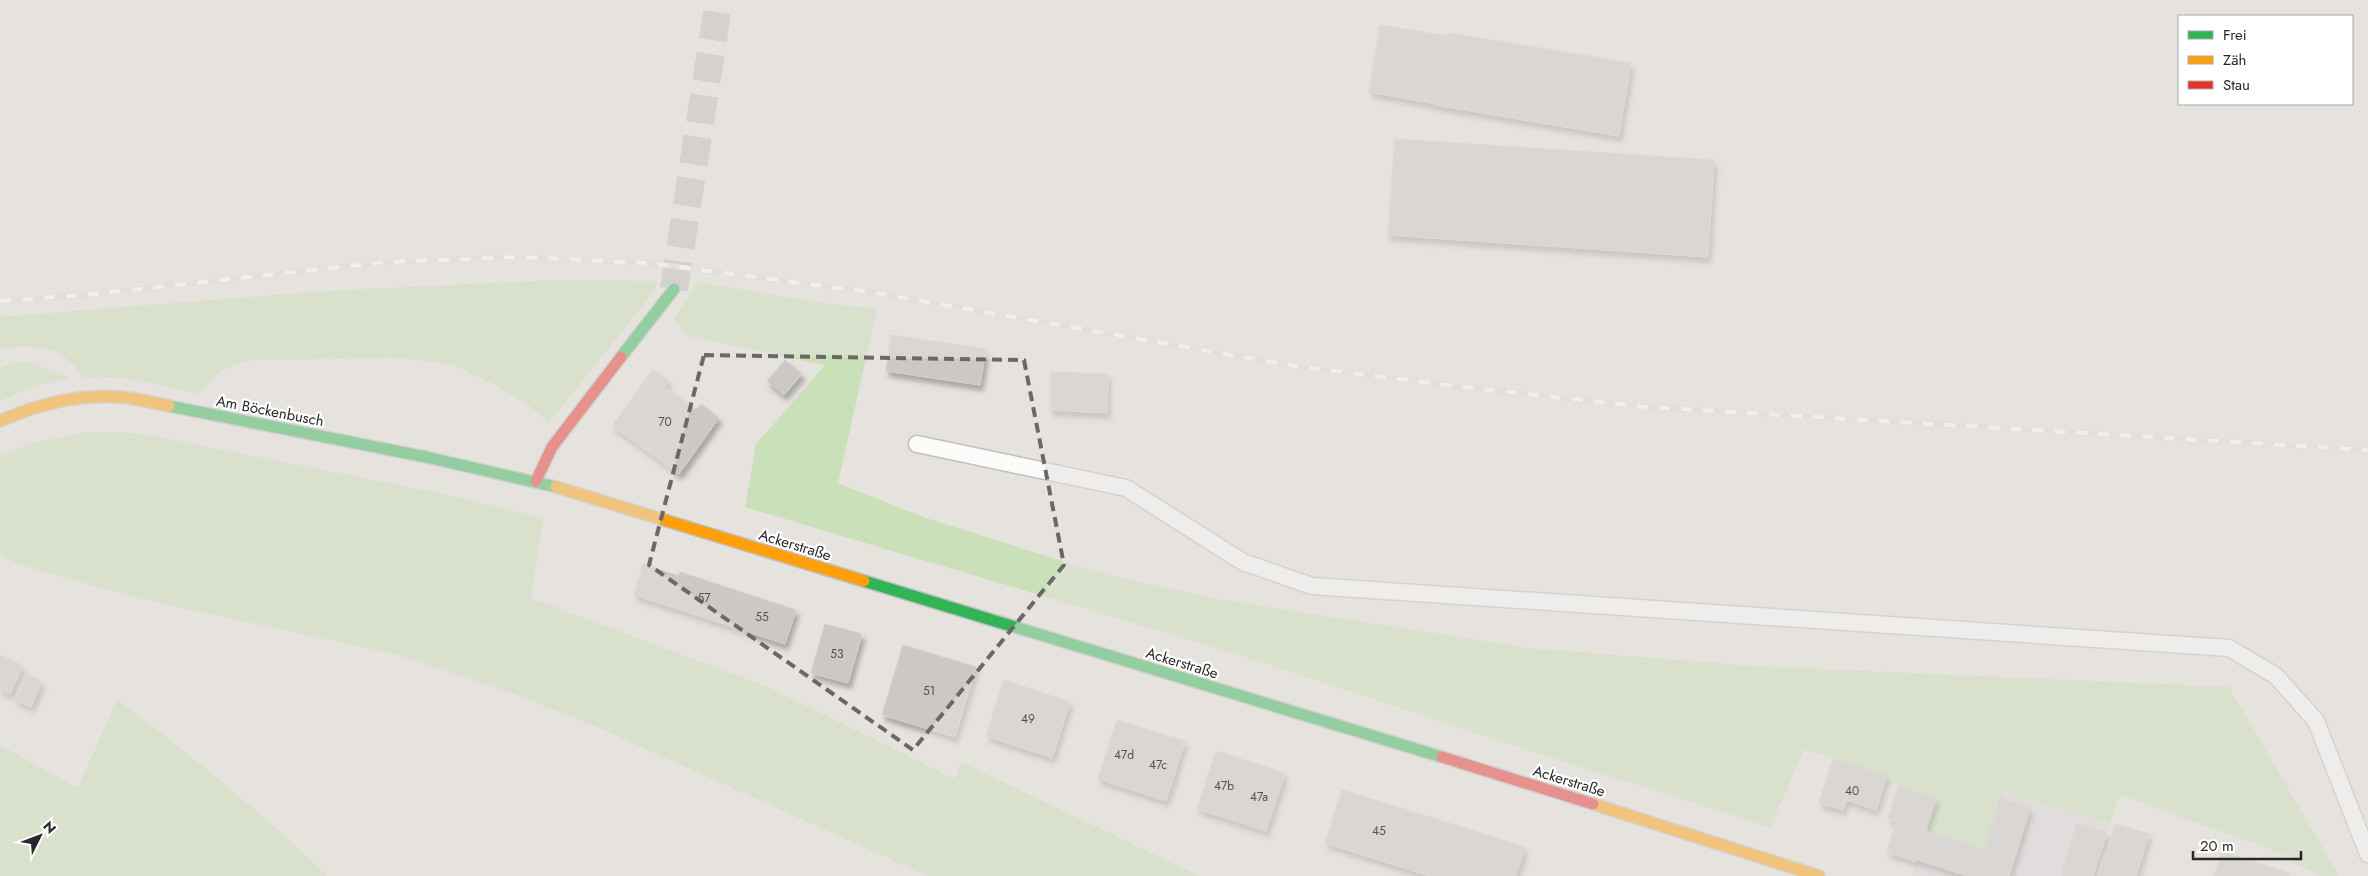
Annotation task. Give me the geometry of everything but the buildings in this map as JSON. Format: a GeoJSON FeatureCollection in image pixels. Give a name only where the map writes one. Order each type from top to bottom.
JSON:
{"type":"FeatureCollection","features":[{"type":"Feature","properties":{"kind":"street"},"geometry":{"type":"LineString","coordinates":[[536,481],[552,447],[674,289]]}},
{"type":"Feature","properties":{"kind":"street","name":"Am Böckenbusch"},"geometry":{"type":"LineString","coordinates":[[0,421],[25,409],[54,400],[81,396],[121,398],[426,457],[536,481]]}},
{"type":"Feature","properties":{"kind":"street","name":"Ackerstraße"},"geometry":{"type":"LineString","coordinates":[[536,481],[1660,824],[1819,876]]}},
{"type":"Feature","properties":{"kind":"lane"},"geometry":{"type":"LineString","coordinates":[[917,444],[1126,488],[1243,562],[1312,586],[2229,648],[2276,676],[2316,721],[2368,854]]}},
{"type":"Feature","properties":{"kind":"highlighted area"},"geometry":{"type":"Polygon","coordinates":[[[704,355],[1024,360],[1064,565],[913,750],[649,565],[704,355]]]}},
{"type":"Feature","properties":{"kind":"shaded area"},"geometry":{"type":"Polygon","coordinates":[[[2002,792],[2110,824],[2094,876],[1912,876],[1926,831],[1985,849],[2002,792]]]}},
{"type":"Feature","properties":{"kind":"green space"},"geometry":{"type":"Polygon","coordinates":[[[555,280],[657,281],[655,290],[549,423],[531,407],[496,385],[451,364],[396,358],[252,360],[236,364],[222,371],[201,394],[127,379],[112,377],[83,378],[70,362],[53,351],[36,348],[0,348],[0,317],[324,291],[555,280]]]}},
{"type":"Feature","properties":{"kind":"green space"},"geometry":{"type":"Polygon","coordinates":[[[697,282],[823,303],[877,309],[838,483],[926,518],[1097,572],[1212,598],[1529,648],[1753,666],[2229,687],[2339,876],[2321,876],[2293,863],[2294,858],[2120,795],[2110,824],[2003,792],[1985,849],[1926,831],[1936,798],[1908,789],[1909,787],[1885,782],[1887,775],[1804,750],[1770,827],[1227,651],[745,507],[756,444],[825,365],[688,336],[674,319],[697,282]]]}},
{"type":"Feature","properties":{"kind":"green space"},"geometry":{"type":"Polygon","coordinates":[[[15,362],[32,363],[69,378],[30,388],[0,401],[0,368],[15,362]]]}},
{"type":"Feature","properties":{"kind":"green space"},"geometry":{"type":"Polygon","coordinates":[[[87,432],[142,434],[445,494],[543,518],[531,598],[768,687],[954,779],[961,762],[1199,876],[928,876],[590,724],[510,692],[399,655],[137,598],[21,565],[0,555],[0,456],[32,443],[87,432]]]}},
{"type":"Feature","properties":{"kind":"green space"},"geometry":{"type":"Polygon","coordinates":[[[117,699],[251,806],[327,876],[0,876],[0,745],[78,788],[117,699]]]}},
{"type":"Feature","properties":{"kind":"tunnel"},"geometry":{"type":"LineString","coordinates":[[674,289],[719,0]]}},
{"type":"Feature","properties":{"kind":"railway"},"geometry":{"type":"LineString","coordinates":[[0,301],[84,295],[386,262],[519,257],[649,263],[876,293],[1295,366],[1471,388],[1647,407],[2368,450]]}},
{"type":"Feature","properties":{"kind":"traffic: fast"},"geometry":{"type":"LineString","coordinates":[[621,357],[674,289]]}},
{"type":"Feature","properties":{"kind":"traffic: fast"},"geometry":{"type":"LineString","coordinates":[[169,406],[426,457],[556,487]]}},
{"type":"Feature","properties":{"kind":"traffic: fast"},"geometry":{"type":"LineString","coordinates":[[864,581],[1442,757]]}},
{"type":"Feature","properties":{"kind":"traffic: slow"},"geometry":{"type":"LineString","coordinates":[[0,421],[44,405],[89,397],[104,396],[138,399],[169,406]]}},
{"type":"Feature","properties":{"kind":"traffic: slow"},"geometry":{"type":"LineString","coordinates":[[556,487],[864,581]]}},
{"type":"Feature","properties":{"kind":"traffic: slow"},"geometry":{"type":"LineString","coordinates":[[1593,804],[1819,876]]}},
{"type":"Feature","properties":{"kind":"traffic: jam"},"geometry":{"type":"LineString","coordinates":[[536,481],[552,447],[621,357]]}},
{"type":"Feature","properties":{"kind":"traffic: jam"},"geometry":{"type":"LineString","coordinates":[[1442,757],[1593,804]]}}]}
